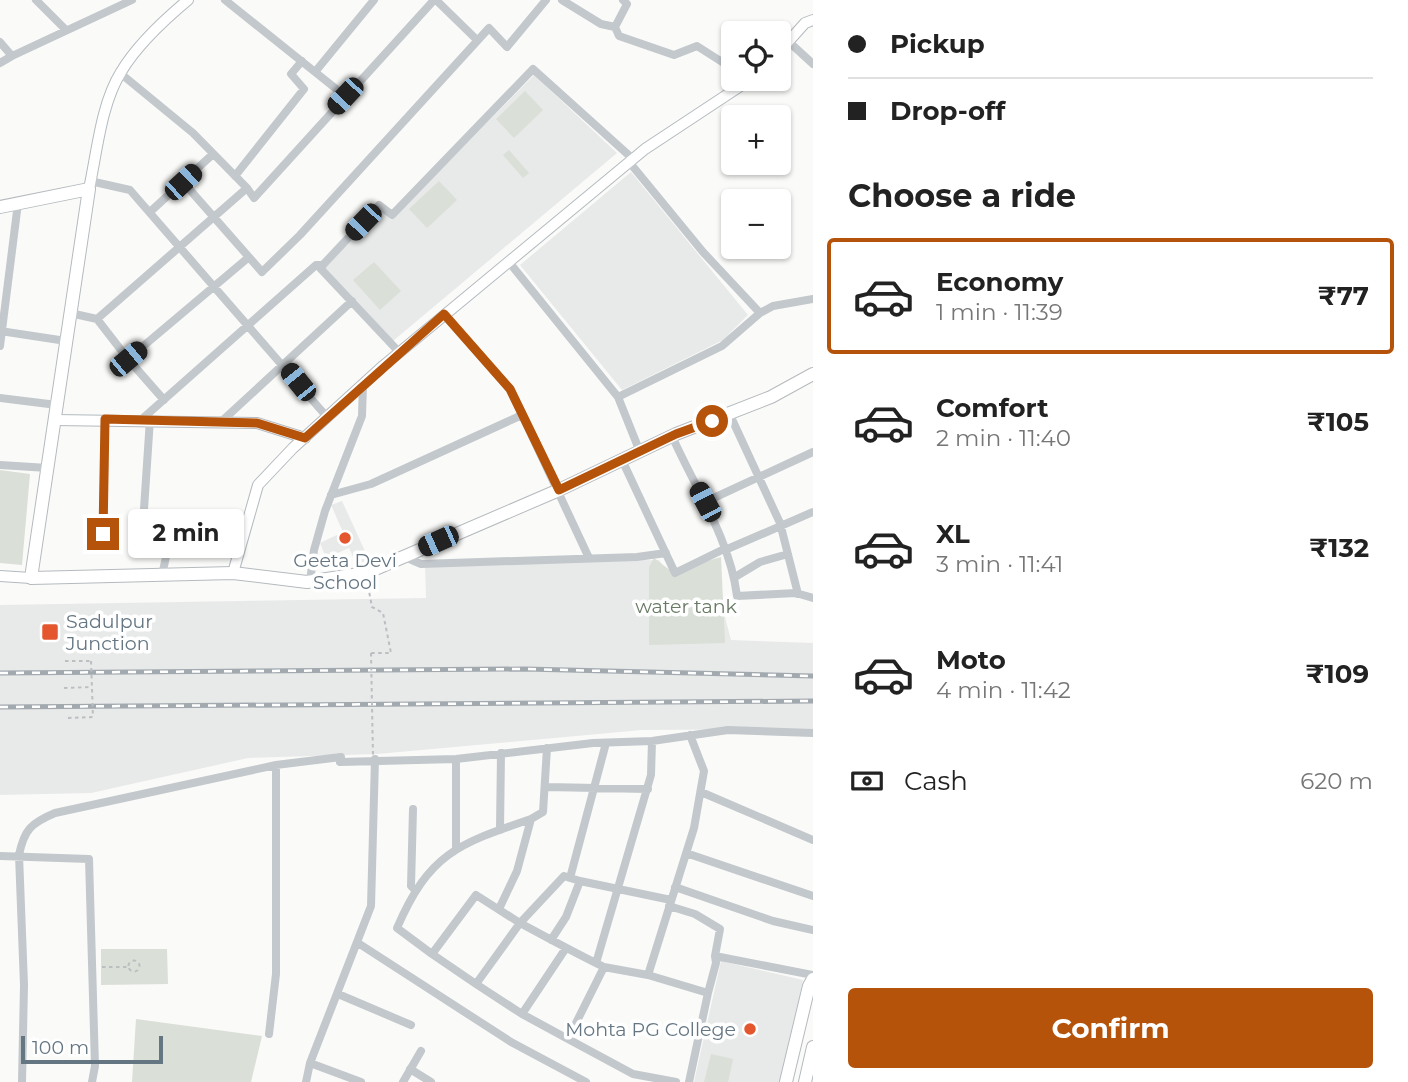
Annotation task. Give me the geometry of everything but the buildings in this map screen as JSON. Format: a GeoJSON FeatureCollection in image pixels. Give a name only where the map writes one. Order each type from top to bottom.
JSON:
{"type":"FeatureCollection","features":[{"type":"Feature","properties":{"kind":"main road"},"geometry":{"type":"LineString","coordinates":[[0,207],[89,185],[32,578],[233,573],[310,582],[366,573],[559,490],[672,436],[730,415],[813,374]]}},
{"type":"Feature","properties":{"kind":"main road"},"geometry":{"type":"LineString","coordinates":[[786,1082],[813,977]]}},
{"type":"Feature","properties":{"kind":"main road"},"geometry":{"type":"LineString","coordinates":[[806,1082],[813,1047]]}},
{"type":"Feature","properties":{"kind":"street"},"geometry":{"type":"LineString","coordinates":[[36,0],[65,29]]}},
{"type":"Feature","properties":{"kind":"street"},"geometry":{"type":"LineString","coordinates":[[0,63],[65,29],[132,0]]}},
{"type":"Feature","properties":{"kind":"street"},"geometry":{"type":"LineString","coordinates":[[188,0],[140,47],[120,73],[109,102],[89,185],[130,190],[327,417]]}},
{"type":"Feature","properties":{"kind":"street"},"geometry":{"type":"LineString","coordinates":[[225,0],[345,96]]}},
{"type":"Feature","properties":{"kind":"street"},"geometry":{"type":"LineString","coordinates":[[316,72],[374,0]]}},
{"type":"Feature","properties":{"kind":"street"},"geometry":{"type":"LineString","coordinates":[[120,73],[193,133],[254,198],[435,0],[447,4],[477,40]]}},
{"type":"Feature","properties":{"kind":"street"},"geometry":{"type":"LineString","coordinates":[[183,182],[262,272],[300,235],[489,28],[507,47],[546,0]]}},
{"type":"Feature","properties":{"kind":"street"},"geometry":{"type":"LineString","coordinates":[[562,0],[601,24],[615,27]]}},
{"type":"Feature","properties":{"kind":"street"},"geometry":{"type":"LineString","coordinates":[[615,27],[627,4],[623,0]]}},
{"type":"Feature","properties":{"kind":"street"},"geometry":{"type":"LineString","coordinates":[[791,38],[805,23],[813,20]]}},
{"type":"Feature","properties":{"kind":"street"},"geometry":{"type":"LineString","coordinates":[[615,27],[619,36],[674,55],[697,46],[721,58]]}},
{"type":"Feature","properties":{"kind":"street"},"geometry":{"type":"LineString","coordinates":[[0,42],[12,56]]}},
{"type":"Feature","properties":{"kind":"street"},"geometry":{"type":"LineString","coordinates":[[791,44],[813,64]]}},
{"type":"Feature","properties":{"kind":"street"},"geometry":{"type":"LineString","coordinates":[[235,176],[304,89],[291,74],[302,61]]}},
{"type":"Feature","properties":{"kind":"street"},"geometry":{"type":"LineString","coordinates":[[400,352],[320,268],[379,205],[392,215],[534,69],[632,161],[702,252],[760,313]]}},
{"type":"Feature","properties":{"kind":"street"},"geometry":{"type":"LineString","coordinates":[[233,573],[258,485],[305,438],[444,314],[632,161],[726,91]]}},
{"type":"Feature","properties":{"kind":"street"},"geometry":{"type":"LineString","coordinates":[[151,211],[213,154]]}},
{"type":"Feature","properties":{"kind":"street"},"geometry":{"type":"LineString","coordinates":[[97,319],[247,188]]}},
{"type":"Feature","properties":{"kind":"street"},"geometry":{"type":"LineString","coordinates":[[0,346],[18,203]]}},
{"type":"Feature","properties":{"kind":"street"},"geometry":{"type":"LineString","coordinates":[[128,359],[249,257]]}},
{"type":"Feature","properties":{"kind":"street"},"geometry":{"type":"LineString","coordinates":[[509,262],[618,397],[640,452]]}},
{"type":"Feature","properties":{"kind":"street"},"geometry":{"type":"LineString","coordinates":[[162,575],[168,548],[142,539],[146,419],[316,265],[323,265]]}},
{"type":"Feature","properties":{"kind":"street"},"geometry":{"type":"LineString","coordinates":[[618,397],[722,346],[760,313],[773,306],[813,299]]}},
{"type":"Feature","properties":{"kind":"street"},"geometry":{"type":"LineString","coordinates":[[222,421],[352,301]]}},
{"type":"Feature","properties":{"kind":"street"},"geometry":{"type":"LineString","coordinates":[[70,313],[97,319],[164,400]]}},
{"type":"Feature","properties":{"kind":"street"},"geometry":{"type":"LineString","coordinates":[[444,314],[510,389],[589,558]]}},
{"type":"Feature","properties":{"kind":"street"},"geometry":{"type":"LineString","coordinates":[[1,331],[66,341]]}},
{"type":"Feature","properties":{"kind":"street"},"geometry":{"type":"LineString","coordinates":[[310,582],[314,550],[331,495],[362,416],[363,384]]}},
{"type":"Feature","properties":{"kind":"street"},"geometry":{"type":"LineString","coordinates":[[0,398],[57,405]]}},
{"type":"Feature","properties":{"kind":"street"},"geometry":{"type":"LineString","coordinates":[[331,495],[370,484],[522,415]]}},
{"type":"Feature","properties":{"kind":"street"},"geometry":{"type":"LineString","coordinates":[[730,415],[780,524],[798,594]]}},
{"type":"Feature","properties":{"kind":"street"},"geometry":{"type":"LineString","coordinates":[[103,534],[105,419]]}},
{"type":"Feature","properties":{"kind":"street"},"geometry":{"type":"LineString","coordinates":[[55,420],[146,419],[257,423],[305,438]]}},
{"type":"Feature","properties":{"kind":"street"},"geometry":{"type":"LineString","coordinates":[[672,436],[705,502],[735,577],[737,596],[798,594],[813,598]]}},
{"type":"Feature","properties":{"kind":"street"},"geometry":{"type":"LineString","coordinates":[[705,502],[813,452]]}},
{"type":"Feature","properties":{"kind":"street"},"geometry":{"type":"LineString","coordinates":[[622,460],[675,573],[780,524],[813,512]]}},
{"type":"Feature","properties":{"kind":"street"},"geometry":{"type":"LineString","coordinates":[[0,465],[48,468]]}},
{"type":"Feature","properties":{"kind":"street"},"geometry":{"type":"LineString","coordinates":[[403,556],[421,564],[666,553]]}},
{"type":"Feature","properties":{"kind":"street"},"geometry":{"type":"LineString","coordinates":[[735,577],[760,562],[788,554]]}},
{"type":"Feature","properties":{"kind":"street"},"geometry":{"type":"LineString","coordinates":[[0,576],[32,578]]}},
{"type":"Feature","properties":{"kind":"street"},"geometry":{"type":"LineString","coordinates":[[23,1082],[24,985],[20,855],[23,835],[33,822],[55,813],[276,765],[341,757],[340,762],[374,757],[456,759],[547,748],[652,741],[728,730],[813,733]]}},
{"type":"Feature","properties":{"kind":"street"},"geometry":{"type":"LineString","coordinates":[[648,975],[686,853],[701,792],[704,771],[690,736]]}},
{"type":"Feature","properties":{"kind":"street"},"geometry":{"type":"LineString","coordinates":[[568,1039],[600,965],[618,891],[648,789],[652,741]]}},
{"type":"Feature","properties":{"kind":"street"},"geometry":{"type":"LineString","coordinates":[[551,940],[566,917],[606,743]]}},
{"type":"Feature","properties":{"kind":"street"},"geometry":{"type":"LineString","coordinates":[[547,748],[543,812],[448,852],[414,889],[397,928],[522,1014],[633,1074],[676,1082]]}},
{"type":"Feature","properties":{"kind":"street"},"geometry":{"type":"LineString","coordinates":[[500,830],[501,753]]}},
{"type":"Feature","properties":{"kind":"street"},"geometry":{"type":"LineString","coordinates":[[306,1082],[310,1063],[371,906],[374,757]]}},
{"type":"Feature","properties":{"kind":"street"},"geometry":{"type":"LineString","coordinates":[[456,759],[456,849]]}},
{"type":"Feature","properties":{"kind":"street"},"geometry":{"type":"LineString","coordinates":[[269,1034],[276,974],[276,765]]}},
{"type":"Feature","properties":{"kind":"street"},"geometry":{"type":"LineString","coordinates":[[546,787],[648,789]]}},
{"type":"Feature","properties":{"kind":"street"},"geometry":{"type":"LineString","coordinates":[[701,792],[813,840]]}},
{"type":"Feature","properties":{"kind":"street"},"geometry":{"type":"LineString","coordinates":[[413,808],[411,886],[414,889]]}},
{"type":"Feature","properties":{"kind":"street"},"geometry":{"type":"LineString","coordinates":[[499,909],[517,871],[531,819]]}},
{"type":"Feature","properties":{"kind":"street"},"geometry":{"type":"LineString","coordinates":[[686,853],[813,896]]}},
{"type":"Feature","properties":{"kind":"street"},"geometry":{"type":"LineString","coordinates":[[0,856],[89,859],[95,1066],[92,1082]]}},
{"type":"Feature","properties":{"kind":"street"},"geometry":{"type":"LineString","coordinates":[[476,984],[520,923],[564,876],[670,903],[695,914],[720,929],[716,963],[689,1082]]}},
{"type":"Feature","properties":{"kind":"street"},"geometry":{"type":"LineString","coordinates":[[675,887],[761,918],[813,930]]}},
{"type":"Feature","properties":{"kind":"street"},"geometry":{"type":"LineString","coordinates":[[432,954],[476,895],[520,923],[600,965],[648,975],[708,993]]}},
{"type":"Feature","properties":{"kind":"street"},"geometry":{"type":"LineString","coordinates":[[358,943],[511,1042],[586,1082]]}},
{"type":"Feature","properties":{"kind":"street"},"geometry":{"type":"LineString","coordinates":[[522,1014],[566,948]]}},
{"type":"Feature","properties":{"kind":"street"},"geometry":{"type":"LineString","coordinates":[[715,956],[813,977]]}},
{"type":"Feature","properties":{"kind":"street"},"geometry":{"type":"LineString","coordinates":[[338,994],[411,1025]]}},
{"type":"Feature","properties":{"kind":"street"},"geometry":{"type":"LineString","coordinates":[[403,1082],[421,1051]]}},
{"type":"Feature","properties":{"kind":"street"},"geometry":{"type":"LineString","coordinates":[[310,1063],[361,1082]]}},
{"type":"Feature","properties":{"kind":"street"},"geometry":{"type":"LineString","coordinates":[[410,1069],[430,1082]]}},
{"type":"Feature","properties":{"kind":"path"},"geometry":{"type":"LineString","coordinates":[[366,573],[372,607],[383,613],[391,653],[371,653],[374,757]]}},
{"type":"Feature","properties":{"kind":"path"},"geometry":{"type":"LineString","coordinates":[[65,662],[91,661],[93,717],[68,718]]}},
{"type":"Feature","properties":{"kind":"path"},"geometry":{"type":"LineString","coordinates":[[64,688],[92,687]]}},
{"type":"Feature","properties":{"kind":"path"},"geometry":{"type":"LineString","coordinates":[[93,968],[128,967]]}},
{"type":"Feature","properties":{"kind":"shaded area"},"geometry":{"type":"Polygon","coordinates":[[[534,75],[617,153],[393,341],[325,268],[378,209],[391,220],[534,75]]]}},
{"type":"Feature","properties":{"kind":"shaded area"},"geometry":{"type":"Polygon","coordinates":[[[631,172],[748,315],[723,340],[622,390],[520,265],[631,172]]]}},
{"type":"Feature","properties":{"kind":"shaded area","name":"Geeta Devi School"},"geometry":{"type":"Polygon","coordinates":[[[342,501],[370,562],[358,568],[349,548],[326,558],[320,543],[343,532],[331,505],[342,501]]]}},
{"type":"Feature","properties":{"kind":"shaded area"},"geometry":{"type":"Polygon","coordinates":[[[659,560],[671,577],[712,568],[731,640],[813,643],[813,729],[642,730],[377,754],[248,758],[91,793],[0,795],[0,605],[426,598],[425,563],[659,560]]]}},
{"type":"Feature","properties":{"kind":"shaded area","name":"Mohta PG College"},"geometry":{"type":"Polygon","coordinates":[[[721,961],[803,980],[782,1082],[694,1082],[721,961]]]}},
{"type":"Feature","properties":{"kind":"green space"},"geometry":{"type":"Polygon","coordinates":[[[525,91],[543,110],[514,138],[496,119],[525,91]]]}},
{"type":"Feature","properties":{"kind":"green space"},"geometry":{"type":"Polygon","coordinates":[[[509,150],[529,173],[523,178],[503,155],[509,150]]]}},
{"type":"Feature","properties":{"kind":"green space"},"geometry":{"type":"Polygon","coordinates":[[[439,181],[457,200],[427,228],[409,209],[439,181]]]}},
{"type":"Feature","properties":{"kind":"green space"},"geometry":{"type":"Polygon","coordinates":[[[374,262],[401,291],[380,310],[353,280],[374,262]]]}},
{"type":"Feature","properties":{"kind":"green space"},"geometry":{"type":"Polygon","coordinates":[[[0,470],[30,474],[22,565],[0,563],[0,470]]]}},
{"type":"Feature","properties":{"kind":"green space","name":"water tank"},"geometry":{"type":"Polygon","coordinates":[[[721,557],[725,643],[649,645],[649,567],[654,558],[671,571],[721,557]]]}},
{"type":"Feature","properties":{"kind":"green space"},"geometry":{"type":"Polygon","coordinates":[[[101,949],[167,949],[168,984],[101,985],[101,949]]]}},
{"type":"Feature","properties":{"kind":"green space"},"geometry":{"type":"Polygon","coordinates":[[[136,1019],[262,1036],[251,1082],[132,1082],[136,1019]]]}},
{"type":"Feature","properties":{"kind":"green space"},"geometry":{"type":"Polygon","coordinates":[[[711,1054],[733,1059],[728,1082],[704,1082],[711,1054]]]}},
{"type":"Feature","properties":{"kind":"railway"},"geometry":{"type":"LineString","coordinates":[[0,673],[525,669],[813,676]]}},
{"type":"Feature","properties":{"kind":"railway"},"geometry":{"type":"LineString","coordinates":[[0,707],[813,701]]}},
{"type":"Feature","properties":{"kind":"place","name":"Geeta Devi School"},"geometry":{"type":"Point","coordinates":[345,538]}},
{"type":"Feature","properties":{"kind":"place","name":"Sadulpur Junction"},"geometry":{"type":"Point","coordinates":[50,632]}},
{"type":"Feature","properties":{"kind":"place","name":"Mohta PG College"},"geometry":{"type":"Point","coordinates":[750,1029]}},
{"type":"Feature","properties":{"kind":"route"},"geometry":{"type":"LineString","coordinates":[[103,534],[105,419],[257,423],[305,438],[444,314],[510,389],[559,490],[676,434],[712,421]]}}]}
